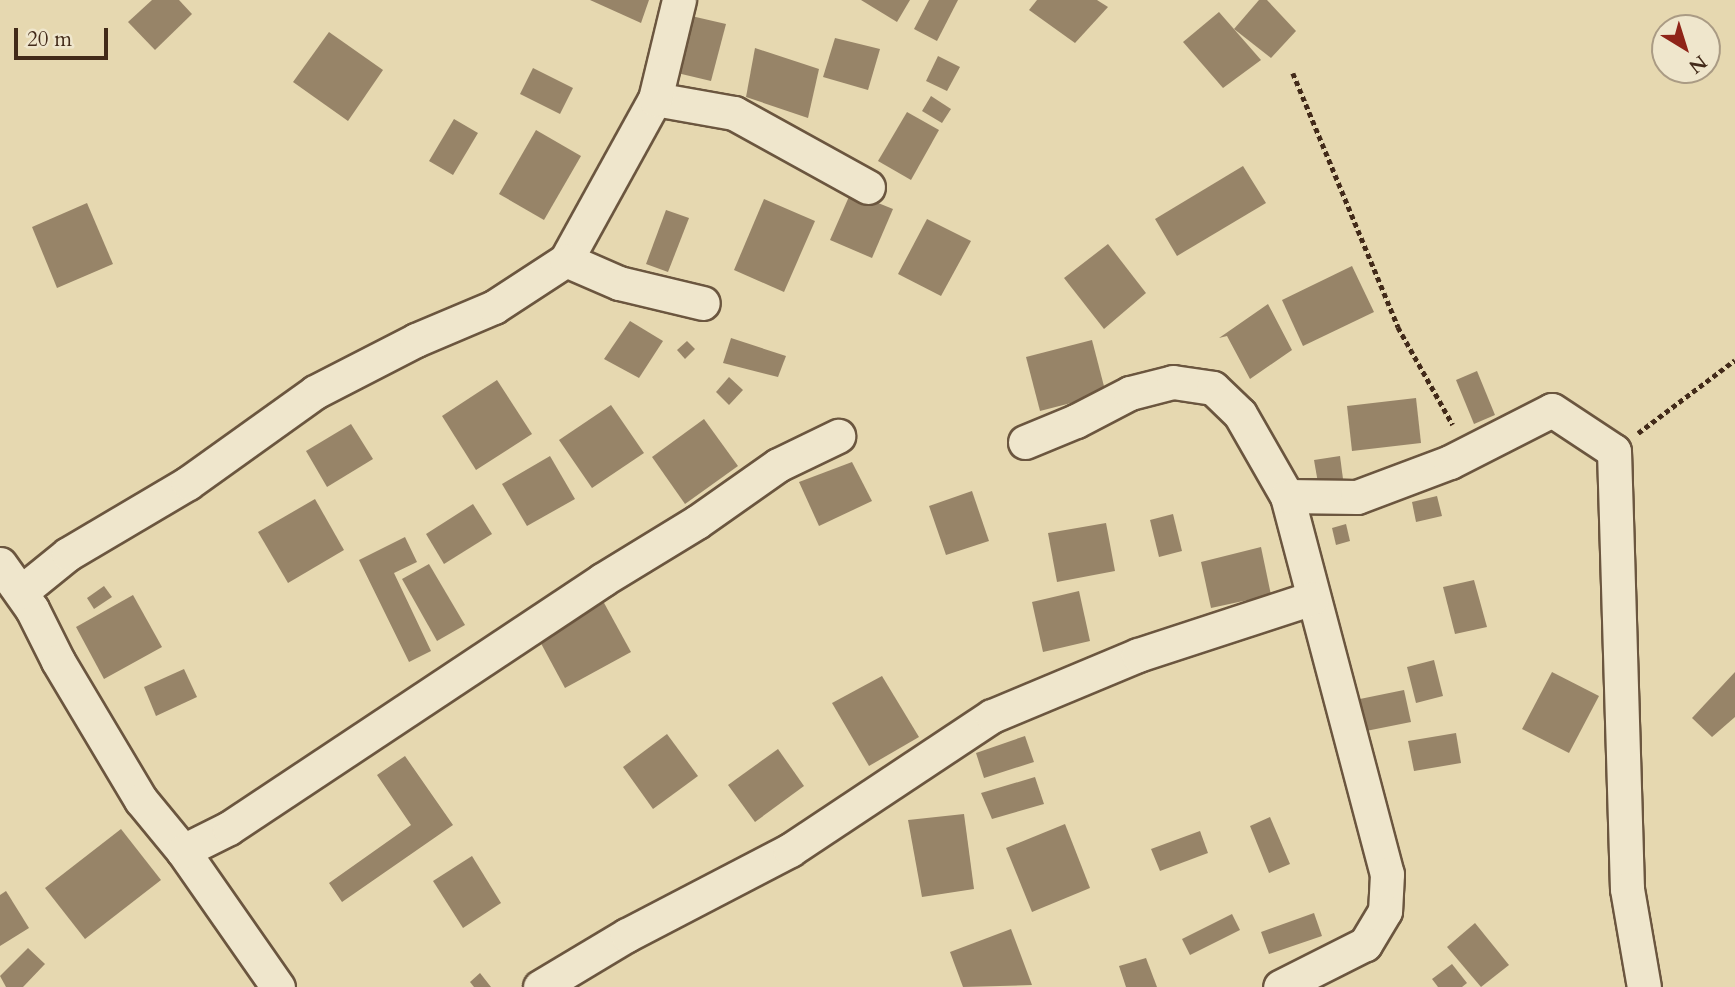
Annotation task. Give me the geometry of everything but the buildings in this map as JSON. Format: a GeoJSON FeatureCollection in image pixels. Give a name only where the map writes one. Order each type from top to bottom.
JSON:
{"type":"FeatureCollection","features":[{"type":"Feature","properties":{"kind":"street"},"geometry":{"type":"LineString","coordinates":[[21,592],[68,554],[188,483],[315,392],[416,340],[494,307],[566,260],[655,99],[679,0]]}},
{"type":"Feature","properties":{"kind":"street"},"geometry":{"type":"LineString","coordinates":[[655,99],[734,113],[868,187]]}},
{"type":"Feature","properties":{"kind":"street"},"geometry":{"type":"LineString","coordinates":[[566,260],[618,283],[703,303]]}},
{"type":"Feature","properties":{"kind":"street"},"geometry":{"type":"LineString","coordinates":[[1025,442],[1076,421],[1130,393],[1173,382],[1213,388],[1240,414],[1287,496],[1387,874],[1385,911],[1365,944],[1280,987]]}},
{"type":"Feature","properties":{"kind":"street"},"geometry":{"type":"LineString","coordinates":[[1287,496],[1357,497],[1469,453],[1552,410],[1614,451],[1627,889],[1644,987]]}},
{"type":"Feature","properties":{"kind":"street"},"geometry":{"type":"LineString","coordinates":[[183,851],[229,828],[602,580],[697,523],[778,465],[838,436]]}},
{"type":"Feature","properties":{"kind":"street"},"geometry":{"type":"LineString","coordinates":[[0,564],[21,592],[141,800],[183,851],[278,987]]}},
{"type":"Feature","properties":{"kind":"street"},"geometry":{"type":"LineString","coordinates":[[540,987],[594,953],[790,850],[992,716],[1138,655],[1312,598]]}},
{"type":"Feature","properties":{"kind":"path"},"geometry":{"type":"LineString","coordinates":[[1293,73],[1398,327],[1469,453]]}},
{"type":"Feature","properties":{"kind":"path"},"geometry":{"type":"LineString","coordinates":[[1614,451],[1735,360]]}}]}
